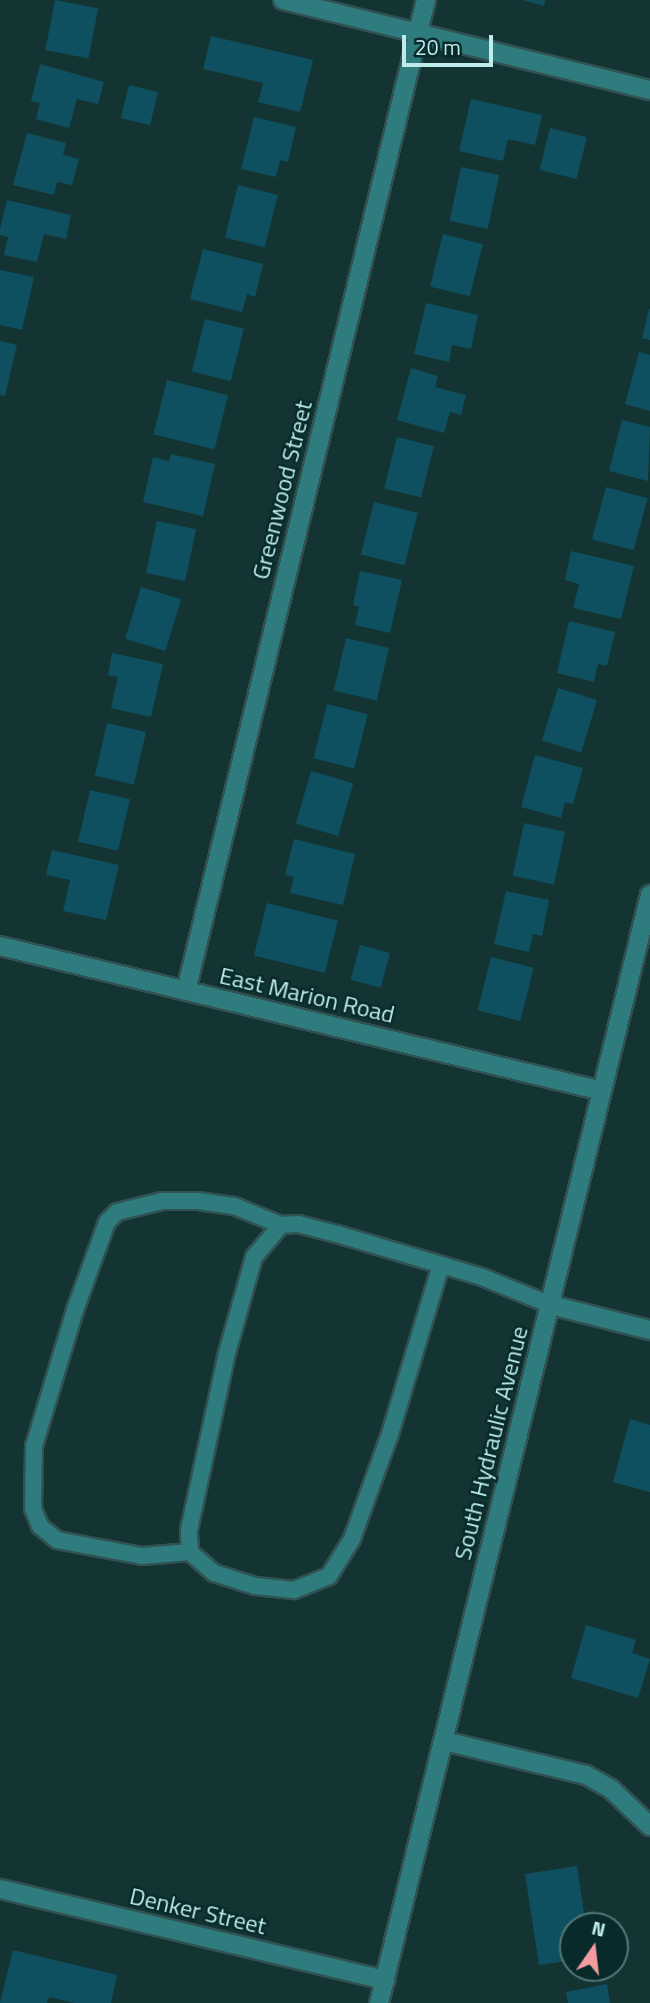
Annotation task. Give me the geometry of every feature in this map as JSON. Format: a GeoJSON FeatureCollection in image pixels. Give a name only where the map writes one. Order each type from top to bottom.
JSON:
{"type":"FeatureCollection","features":[{"type":"Feature","properties":{"kind":"street"},"geometry":{"type":"LineString","coordinates":[[283,0],[650,90]]}},
{"type":"Feature","properties":{"kind":"street","name":"Greenwood Street"},"geometry":{"type":"LineString","coordinates":[[186,991],[426,0]]}},
{"type":"Feature","properties":{"kind":"street","name":"South Hydraulic Avenue"},"geometry":{"type":"LineString","coordinates":[[379,2003],[650,895]]}},
{"type":"Feature","properties":{"kind":"street","name":"East Marion Road"},"geometry":{"type":"LineString","coordinates":[[0,946],[602,1091]]}},
{"type":"Feature","properties":{"kind":"street"},"geometry":{"type":"LineString","coordinates":[[551,1305],[650,1330]]}},
{"type":"Feature","properties":{"kind":"street"},"geometry":{"type":"LineString","coordinates":[[444,1741],[586,1775],[611,1789],[650,1826]]}},
{"type":"Feature","properties":{"kind":"street","name":"Denker Street"},"geometry":{"type":"LineString","coordinates":[[0,1889],[385,1980]]}},
{"type":"Feature","properties":{"kind":"lane"},"geometry":{"type":"LineString","coordinates":[[441,1265],[386,1447],[352,1539],[329,1576],[294,1590],[255,1586],[214,1573],[190,1552],[142,1556],[57,1540],[40,1526],[33,1509],[34,1446],[75,1310],[107,1222],[117,1212],[162,1200],[234,1206],[282,1225],[324,1230],[441,1265],[551,1305]]}},
{"type":"Feature","properties":{"kind":"lane"},"geometry":{"type":"LineString","coordinates":[[190,1552],[189,1530],[237,1317],[254,1257],[282,1225]]}},
{"type":"Feature","properties":{"kind":"building"},"geometry":{"type":"Polygon","coordinates":[[[55,0],[98,8],[88,58],[45,50],[55,0]]]}},
{"type":"Feature","properties":{"kind":"building"},"geometry":{"type":"Polygon","coordinates":[[[523,0],[545,0],[544,6],[523,0]]]}},
{"type":"Feature","properties":{"kind":"building"},"geometry":{"type":"Polygon","coordinates":[[[211,36],[313,60],[300,112],[258,102],[263,83],[203,69],[211,36]]]}},
{"type":"Feature","properties":{"kind":"building"},"geometry":{"type":"Polygon","coordinates":[[[40,64],[104,82],[98,104],[77,99],[69,128],[36,119],[40,103],[31,101],[40,64]]]}},
{"type":"Feature","properties":{"kind":"building"},"geometry":{"type":"Polygon","coordinates":[[[129,85],[158,92],[150,125],[121,118],[129,85]]]}},
{"type":"Feature","properties":{"kind":"building"},"geometry":{"type":"Polygon","coordinates":[[[471,99],[542,115],[535,145],[508,139],[503,161],[459,151],[471,99]]]}},
{"type":"Feature","properties":{"kind":"building"},"geometry":{"type":"Polygon","coordinates":[[[254,117],[296,127],[288,162],[280,160],[276,177],[241,169],[254,117]]]}},
{"type":"Feature","properties":{"kind":"building"},"geometry":{"type":"Polygon","coordinates":[[[550,128],[587,137],[576,179],[540,170],[550,128]]]}},
{"type":"Feature","properties":{"kind":"building"},"geometry":{"type":"Polygon","coordinates":[[[27,133],[66,143],[63,155],[79,159],[72,185],[57,182],[54,195],[13,185],[27,133]]]}},
{"type":"Feature","properties":{"kind":"building"},"geometry":{"type":"Polygon","coordinates":[[[461,167],[499,175],[488,229],[450,221],[461,167]]]}},
{"type":"Feature","properties":{"kind":"building"},"geometry":{"type":"Polygon","coordinates":[[[238,185],[278,195],[265,247],[225,237],[238,185]]]}},
{"type":"Feature","properties":{"kind":"building"},"geometry":{"type":"Polygon","coordinates":[[[7,200],[71,215],[66,239],[44,234],[37,262],[4,255],[8,237],[0,235],[0,229],[7,200]]]}},
{"type":"Feature","properties":{"kind":"building"},"geometry":{"type":"Polygon","coordinates":[[[443,234],[483,244],[470,296],[430,286],[443,234]]]}},
{"type":"Feature","properties":{"kind":"building"},"geometry":{"type":"Polygon","coordinates":[[[203,249],[263,264],[255,297],[247,294],[242,312],[190,299],[203,249]]]}},
{"type":"Feature","properties":{"kind":"building"},"geometry":{"type":"Polygon","coordinates":[[[0,270],[34,277],[22,330],[0,325],[0,270]]]}},
{"type":"Feature","properties":{"kind":"building"},"geometry":{"type":"Polygon","coordinates":[[[426,303],[478,315],[471,349],[452,345],[449,362],[414,354],[426,303]]]}},
{"type":"Feature","properties":{"kind":"building"},"geometry":{"type":"Polygon","coordinates":[[[650,309],[650,340],[642,338],[650,309]]]}},
{"type":"Feature","properties":{"kind":"building"},"geometry":{"type":"Polygon","coordinates":[[[205,319],[244,329],[231,381],[192,371],[205,319]]]}},
{"type":"Feature","properties":{"kind":"building"},"geometry":{"type":"Polygon","coordinates":[[[0,341],[17,345],[5,396],[0,395],[0,341]]]}},
{"type":"Feature","properties":{"kind":"building"},"geometry":{"type":"Polygon","coordinates":[[[639,352],[650,355],[650,411],[625,404],[639,352]]]}},
{"type":"Feature","properties":{"kind":"building"},"geometry":{"type":"Polygon","coordinates":[[[411,368],[438,376],[435,387],[466,395],[461,415],[450,412],[444,433],[397,420],[411,368]]]}},
{"type":"Feature","properties":{"kind":"building"},"geometry":{"type":"Polygon","coordinates":[[[167,380],[228,395],[215,450],[153,434],[167,380]]]}},
{"type":"Feature","properties":{"kind":"building"},"geometry":{"type":"Polygon","coordinates":[[[622,420],[650,427],[648,481],[609,471],[622,420]]]}},
{"type":"Feature","properties":{"kind":"building"},"geometry":{"type":"Polygon","coordinates":[[[397,437],[434,446],[421,498],[384,488],[397,437]]]}},
{"type":"Feature","properties":{"kind":"building"},"geometry":{"type":"Polygon","coordinates":[[[171,454],[215,464],[203,516],[143,502],[153,457],[169,461],[171,454]]]}},
{"type":"Feature","properties":{"kind":"building"},"geometry":{"type":"Polygon","coordinates":[[[606,487],[648,498],[634,550],[592,539],[606,487]]]}},
{"type":"Feature","properties":{"kind":"building"},"geometry":{"type":"Polygon","coordinates":[[[374,502],[418,513],[405,565],[361,554],[374,502]]]}},
{"type":"Feature","properties":{"kind":"building"},"geometry":{"type":"Polygon","coordinates":[[[157,521],[196,529],[185,581],[146,573],[157,521]]]}},
{"type":"Feature","properties":{"kind":"building"},"geometry":{"type":"Polygon","coordinates":[[[571,551],[634,566],[621,619],[573,608],[579,584],[565,580],[571,551]]]}},
{"type":"Feature","properties":{"kind":"building"},"geometry":{"type":"Polygon","coordinates":[[[360,571],[402,580],[390,633],[355,625],[359,607],[353,605],[360,571]]]}},
{"type":"Feature","properties":{"kind":"building"},"geometry":{"type":"Polygon","coordinates":[[[141,587],[181,599],[165,651],[125,639],[141,587]]]}},
{"type":"Feature","properties":{"kind":"building"},"geometry":{"type":"Polygon","coordinates":[[[569,621],[615,632],[607,666],[598,664],[594,682],[557,673],[569,621]]]}},
{"type":"Feature","properties":{"kind":"building"},"geometry":{"type":"Polygon","coordinates":[[[346,638],[389,648],[377,701],[334,691],[346,638]]]}},
{"type":"Feature","properties":{"kind":"building"},"geometry":{"type":"Polygon","coordinates":[[[112,653],[163,664],[151,717],[111,708],[118,677],[108,675],[112,653]]]}},
{"type":"Feature","properties":{"kind":"building"},"geometry":{"type":"Polygon","coordinates":[[[558,688],[597,700],[581,753],[542,741],[558,688]]]}},
{"type":"Feature","properties":{"kind":"building"},"geometry":{"type":"Polygon","coordinates":[[[327,704],[368,714],[354,768],[313,758],[327,704]]]}},
{"type":"Feature","properties":{"kind":"building"},"geometry":{"type":"Polygon","coordinates":[[[107,723],[146,732],[134,785],[95,776],[107,723]]]}},
{"type":"Feature","properties":{"kind":"building"},"geometry":{"type":"Polygon","coordinates":[[[535,755],[583,768],[573,804],[565,802],[561,818],[521,807],[535,755]]]}},
{"type":"Feature","properties":{"kind":"building"},"geometry":{"type":"Polygon","coordinates":[[[311,771],[353,783],[338,836],[296,824],[311,771]]]}},
{"type":"Feature","properties":{"kind":"building"},"geometry":{"type":"Polygon","coordinates":[[[90,790],[130,799],[118,851],[78,842],[90,790]]]}},
{"type":"Feature","properties":{"kind":"building"},"geometry":{"type":"Polygon","coordinates":[[[524,823],[565,832],[554,885],[513,876],[524,823]]]}},
{"type":"Feature","properties":{"kind":"building"},"geometry":{"type":"Polygon","coordinates":[[[294,839],[355,854],[343,905],[290,893],[294,877],[285,875],[294,839]]]}},
{"type":"Feature","properties":{"kind":"building"},"geometry":{"type":"Polygon","coordinates":[[[52,850],[119,865],[106,920],[63,911],[70,880],[46,875],[52,850]]]}},
{"type":"Feature","properties":{"kind":"building"},"geometry":{"type":"Polygon","coordinates":[[[506,891],[549,900],[542,936],[533,934],[529,952],[494,944],[506,891]]]}},
{"type":"Feature","properties":{"kind":"building"},"geometry":{"type":"Polygon","coordinates":[[[267,903],[338,921],[325,973],[254,955],[267,903]]]}},
{"type":"Feature","properties":{"kind":"building"},"geometry":{"type":"Polygon","coordinates":[[[360,945],[390,953],[381,988],[351,980],[360,945]]]}},
{"type":"Feature","properties":{"kind":"building"},"geometry":{"type":"Polygon","coordinates":[[[491,957],[534,968],[520,1021],[478,1010],[491,957]]]}},
{"type":"Feature","properties":{"kind":"building"},"geometry":{"type":"Polygon","coordinates":[[[630,1419],[650,1425],[650,1492],[613,1482],[630,1419]]]}},
{"type":"Feature","properties":{"kind":"building"},"geometry":{"type":"Polygon","coordinates":[[[586,1625],[636,1640],[632,1653],[650,1659],[638,1698],[571,1678],[586,1625]]]}},
{"type":"Feature","properties":{"kind":"building"},"geometry":{"type":"Polygon","coordinates":[[[577,1866],[584,1912],[559,1912],[559,1962],[539,1965],[525,1874],[577,1866]]]}},
{"type":"Feature","properties":{"kind":"building"},"geometry":{"type":"Polygon","coordinates":[[[13,1950],[117,1975],[111,2003],[74,2003],[49,1997],[47,2003],[0,2003],[13,1950]]]}},
{"type":"Feature","properties":{"kind":"building"},"geometry":{"type":"Polygon","coordinates":[[[607,1984],[610,2003],[568,2003],[566,1992],[607,1984]]]}}]}
